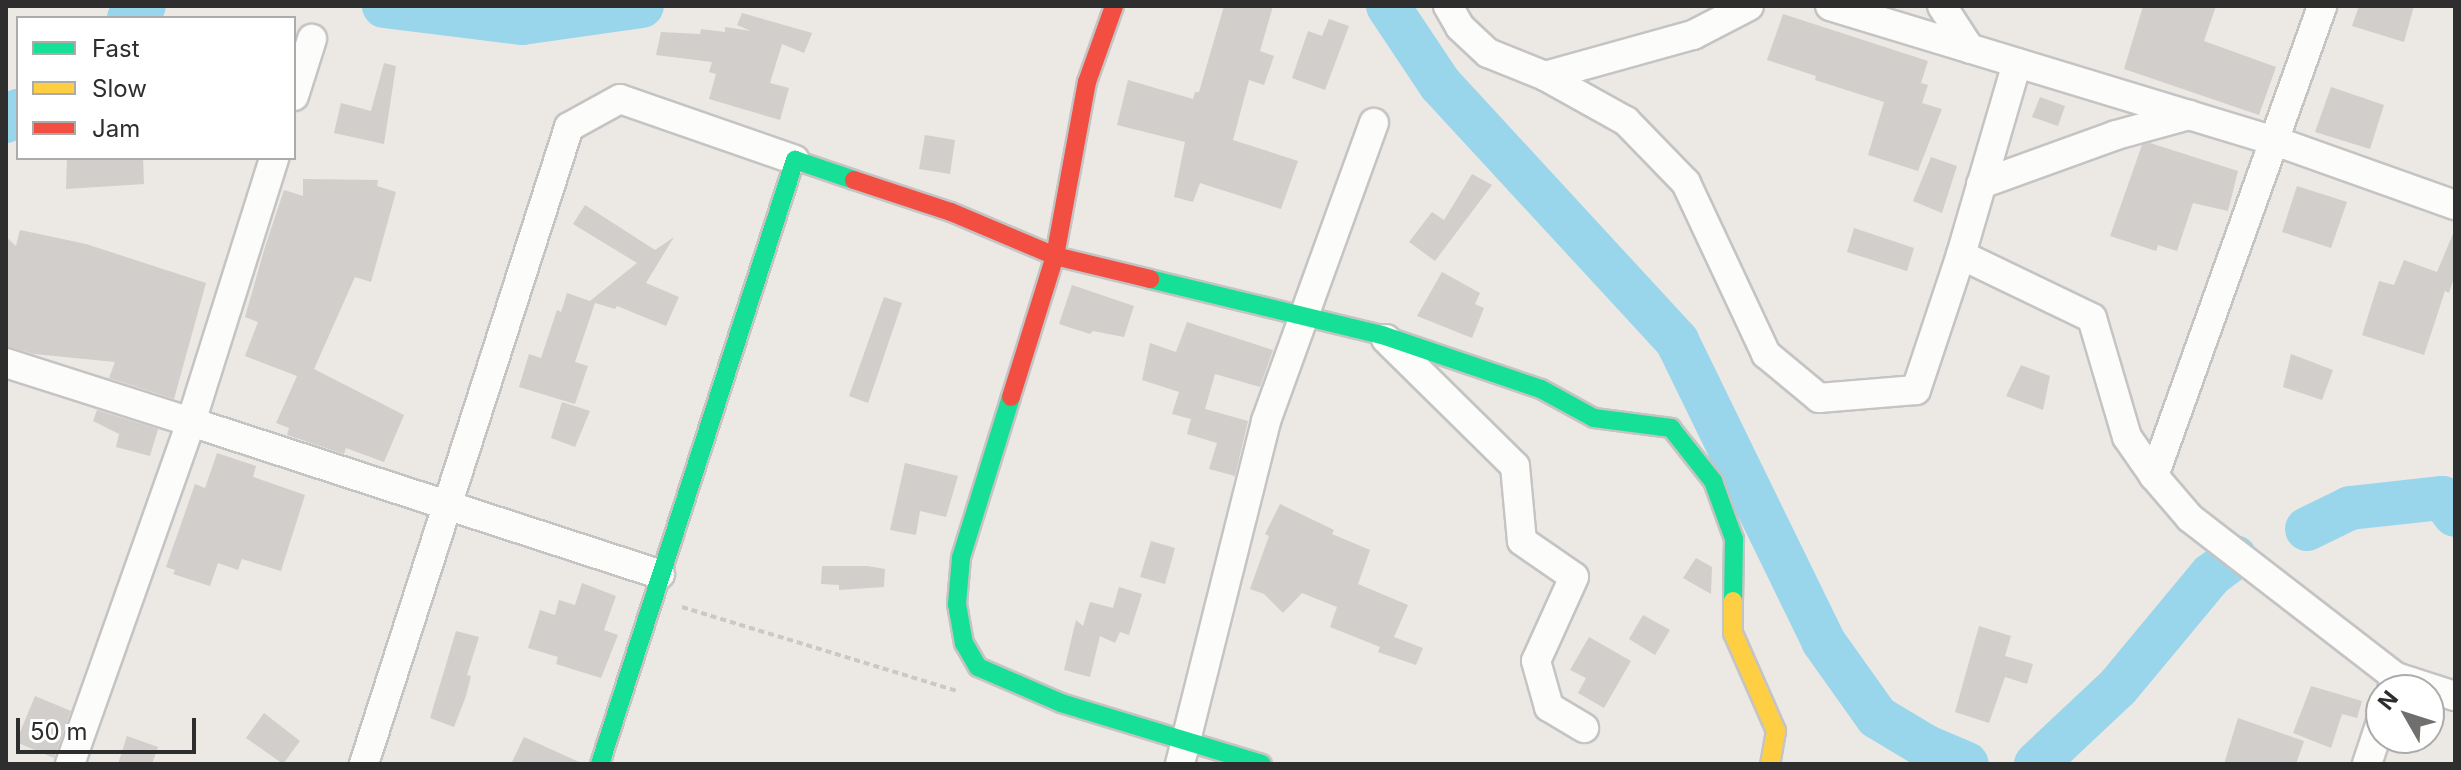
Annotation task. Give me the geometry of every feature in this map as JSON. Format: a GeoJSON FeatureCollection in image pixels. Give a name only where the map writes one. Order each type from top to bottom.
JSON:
{"type":"FeatureCollection","features":[{"type":"Feature","properties":{"kind":"street"},"geometry":{"type":"LineString","coordinates":[[1114,6],[1087,82],[1055,256],[961,558],[957,604],[964,643],[978,667],[1020,686],[1109,719],[1184,752],[1262,764]]}},
{"type":"Feature","properties":{"kind":"street"},"geometry":{"type":"LineString","coordinates":[[1448,6],[1460,27],[1488,53],[1545,76],[1626,121],[1686,183],[1766,354],[1819,398],[1916,390],[1961,255],[2017,63]]}},
{"type":"Feature","properties":{"kind":"street"},"geometry":{"type":"LineString","coordinates":[[1545,76],[1693,35],[1749,6]]}},
{"type":"Feature","properties":{"kind":"street"},"geometry":{"type":"LineString","coordinates":[[1830,6],[2275,141],[2455,205]]}},
{"type":"Feature","properties":{"kind":"street"},"geometry":{"type":"LineString","coordinates":[[1942,6],[1970,49]]}},
{"type":"Feature","properties":{"kind":"street"},"geometry":{"type":"LineString","coordinates":[[2154,476],[2322,6]]}},
{"type":"Feature","properties":{"kind":"street"},"geometry":{"type":"LineString","coordinates":[[296,90],[312,39]]}},
{"type":"Feature","properties":{"kind":"street"},"geometry":{"type":"LineString","coordinates":[[364,764],[569,127],[620,99],[951,212],[1055,256],[1303,319],[1382,335],[1541,389],[1594,418],[1671,428],[1713,481],[1734,539],[1733,633],[1776,731],[1770,764]]}},
{"type":"Feature","properties":{"kind":"street"},"geometry":{"type":"LineString","coordinates":[[1981,184],[2116,135],[2190,115]]}},
{"type":"Feature","properties":{"kind":"street"},"geometry":{"type":"LineString","coordinates":[[1184,752],[1266,421],[1374,123]]}},
{"type":"Feature","properties":{"kind":"street"},"geometry":{"type":"LineString","coordinates":[[70,764],[191,422],[273,160]]}},
{"type":"Feature","properties":{"kind":"street"},"geometry":{"type":"LineString","coordinates":[[600,764],[795,160]]}},
{"type":"Feature","properties":{"kind":"street"},"geometry":{"type":"LineString","coordinates":[[1961,255],[2092,318],[2127,437],[2154,476],[2190,518],[2383,674]]}},
{"type":"Feature","properties":{"kind":"street"},"geometry":{"type":"LineString","coordinates":[[1382,335],[1515,466],[1522,541],[1574,577],[1536,661],[1549,707],[1584,728]]}},
{"type":"Feature","properties":{"kind":"street"},"geometry":{"type":"LineString","coordinates":[[6,363],[446,505],[657,586]]}},
{"type":"Feature","properties":{"kind":"path"},"geometry":{"type":"LineString","coordinates":[[657,586],[959,691]]}},
{"type":"Feature","properties":{"kind":"building"},"geometry":{"type":"Polygon","coordinates":[[[1224,6],[1273,6],[1260,51],[1274,56],[1264,85],[1249,80],[1233,140],[1298,161],[1281,209],[1200,183],[1193,202],[1174,197],[1185,142],[1117,125],[1128,80],[1193,99],[1195,92],[1199,92],[1224,6]]]}},
{"type":"Feature","properties":{"kind":"building"},"geometry":{"type":"Polygon","coordinates":[[[2143,6],[2216,6],[2204,41],[2276,67],[2259,115],[2124,69],[2143,6]]]}},
{"type":"Feature","properties":{"kind":"building"},"geometry":{"type":"Polygon","coordinates":[[[2359,6],[2414,6],[2404,42],[2352,26],[2359,6]]]}},
{"type":"Feature","properties":{"kind":"building"},"geometry":{"type":"Polygon","coordinates":[[[742,13],[812,33],[804,53],[782,44],[770,83],[789,88],[780,120],[709,99],[716,74],[709,72],[712,62],[656,55],[661,32],[700,34],[701,29],[725,32],[725,27],[751,31],[737,25],[742,13]]]}},
{"type":"Feature","properties":{"kind":"building"},"geometry":{"type":"Polygon","coordinates":[[[1783,14],[1928,61],[1921,83],[1928,85],[1922,103],[1942,109],[1918,171],[1868,155],[1884,102],[1815,80],[1816,76],[1767,60],[1783,14]]]}},
{"type":"Feature","properties":{"kind":"building"},"geometry":{"type":"Polygon","coordinates":[[[1329,19],[1349,26],[1325,90],[1292,78],[1308,31],[1322,36],[1329,19]]]}},
{"type":"Feature","properties":{"kind":"building"},"geometry":{"type":"Polygon","coordinates":[[[384,63],[396,66],[384,144],[334,133],[341,103],[371,111],[384,63]]]}},
{"type":"Feature","properties":{"kind":"building"},"geometry":{"type":"Polygon","coordinates":[[[2331,87],[2384,105],[2370,149],[2315,132],[2331,87]]]}},
{"type":"Feature","properties":{"kind":"building"},"geometry":{"type":"Polygon","coordinates":[[[2040,97],[2065,106],[2058,126],[2032,117],[2040,97]]]}},
{"type":"Feature","properties":{"kind":"building"},"geometry":{"type":"Polygon","coordinates":[[[925,135],[955,140],[950,174],[919,169],[925,135]]]}},
{"type":"Feature","properties":{"kind":"building"},"geometry":{"type":"Polygon","coordinates":[[[2150,143],[2238,171],[2228,211],[2193,203],[2177,251],[2158,245],[2156,251],[2110,236],[2142,145],[2150,143]]]}},
{"type":"Feature","properties":{"kind":"building"},"geometry":{"type":"Polygon","coordinates":[[[1931,157],[1957,166],[1942,213],[1913,201],[1931,157]]]}},
{"type":"Feature","properties":{"kind":"building"},"geometry":{"type":"Polygon","coordinates":[[[67,160],[143,160],[144,184],[66,189],[67,160]]]}},
{"type":"Feature","properties":{"kind":"building"},"geometry":{"type":"Polygon","coordinates":[[[1472,174],[1492,185],[1435,261],[1409,242],[1432,212],[1444,220],[1472,174]]]}},
{"type":"Feature","properties":{"kind":"building"},"geometry":{"type":"Polygon","coordinates":[[[303,179],[378,180],[377,186],[396,192],[371,282],[355,277],[314,369],[404,415],[384,462],[346,448],[344,454],[287,435],[289,428],[276,423],[297,376],[245,356],[258,322],[245,317],[265,247],[284,190],[303,196],[303,179]]]}},
{"type":"Feature","properties":{"kind":"building"},"geometry":{"type":"Polygon","coordinates":[[[2297,186],[2347,202],[2331,248],[2282,232],[2297,186]]]}},
{"type":"Feature","properties":{"kind":"building"},"geometry":{"type":"Polygon","coordinates":[[[585,205],[655,250],[674,237],[646,283],[679,297],[666,326],[617,306],[615,309],[595,303],[575,362],[588,366],[575,404],[519,387],[529,354],[541,358],[557,310],[561,312],[567,293],[590,301],[637,263],[573,224],[585,205]]]}},
{"type":"Feature","properties":{"kind":"building"},"geometry":{"type":"Polygon","coordinates":[[[1854,228],[1914,248],[1907,271],[1847,252],[1854,228]]]}},
{"type":"Feature","properties":{"kind":"building"},"geometry":{"type":"Polygon","coordinates":[[[2455,229],[2455,275],[2449,293],[2445,291],[2424,355],[2362,335],[2379,281],[2394,285],[2404,260],[2437,272],[2455,229]]]}},
{"type":"Feature","properties":{"kind":"building"},"geometry":{"type":"Polygon","coordinates":[[[20,230],[86,244],[206,283],[174,399],[109,378],[115,362],[34,354],[6,346],[6,237],[16,246],[20,230]]]}},
{"type":"Feature","properties":{"kind":"building"},"geometry":{"type":"Polygon","coordinates":[[[1442,272],[1480,293],[1475,304],[1484,308],[1472,338],[1417,316],[1442,272]]]}},
{"type":"Feature","properties":{"kind":"building"},"geometry":{"type":"Polygon","coordinates":[[[1072,285],[1134,306],[1124,337],[1093,331],[1090,334],[1059,324],[1072,285]]]}},
{"type":"Feature","properties":{"kind":"building"},"geometry":{"type":"Polygon","coordinates":[[[884,297],[902,303],[868,403],[849,396],[884,297]]]}},
{"type":"Feature","properties":{"kind":"building"},"geometry":{"type":"Polygon","coordinates":[[[1187,322],[1273,350],[1260,387],[1215,374],[1205,409],[1248,421],[1235,476],[1209,469],[1217,443],[1187,434],[1191,419],[1172,414],[1179,392],[1142,380],[1150,343],[1176,352],[1187,322]]]}},
{"type":"Feature","properties":{"kind":"building"},"geometry":{"type":"Polygon","coordinates":[[[2291,354],[2333,370],[2322,400],[2283,387],[2291,354]]]}},
{"type":"Feature","properties":{"kind":"building"},"geometry":{"type":"Polygon","coordinates":[[[2021,365],[2050,376],[2043,410],[2006,396],[2021,365]]]}},
{"type":"Feature","properties":{"kind":"building"},"geometry":{"type":"Polygon","coordinates":[[[562,402],[590,411],[575,447],[551,438],[562,402]]]}},
{"type":"Feature","properties":{"kind":"building"},"geometry":{"type":"Polygon","coordinates":[[[97,410],[158,429],[150,456],[116,447],[119,434],[93,421],[97,410]]]}},
{"type":"Feature","properties":{"kind":"building"},"geometry":{"type":"Polygon","coordinates":[[[217,453],[256,466],[253,477],[305,495],[281,571],[242,559],[238,570],[218,563],[210,586],[173,574],[175,570],[166,567],[195,484],[205,488],[217,453]]]}},
{"type":"Feature","properties":{"kind":"building"},"geometry":{"type":"Polygon","coordinates":[[[905,463],[958,476],[946,517],[920,511],[916,535],[890,530],[905,463]]]}},
{"type":"Feature","properties":{"kind":"building"},"geometry":{"type":"Polygon","coordinates":[[[1280,504],[1334,530],[1332,534],[1370,550],[1358,584],[1408,605],[1394,637],[1423,648],[1416,665],[1378,652],[1380,647],[1330,627],[1337,607],[1302,593],[1283,613],[1264,594],[1250,589],[1269,536],[1265,534],[1280,504]]]}},
{"type":"Feature","properties":{"kind":"building"},"geometry":{"type":"Polygon","coordinates":[[[1151,541],[1175,548],[1165,584],[1140,577],[1151,541]]]}},
{"type":"Feature","properties":{"kind":"building"},"geometry":{"type":"Polygon","coordinates":[[[1696,558],[1712,567],[1711,594],[1683,578],[1696,558]]]}},
{"type":"Feature","properties":{"kind":"building"},"geometry":{"type":"Polygon","coordinates":[[[822,566],[885,569],[884,587],[839,590],[839,585],[821,584],[822,566]]]}},
{"type":"Feature","properties":{"kind":"building"},"geometry":{"type":"Polygon","coordinates":[[[582,583],[616,596],[604,630],[618,635],[601,678],[556,664],[558,657],[528,648],[540,610],[555,615],[559,600],[575,605],[582,583]]]}},
{"type":"Feature","properties":{"kind":"building"},"geometry":{"type":"Polygon","coordinates":[[[1119,587],[1142,594],[1129,635],[1120,632],[1115,643],[1100,636],[1090,677],[1064,670],[1076,620],[1083,626],[1090,602],[1113,608],[1119,587]]]}},
{"type":"Feature","properties":{"kind":"building"},"geometry":{"type":"Polygon","coordinates":[[[1643,615],[1670,630],[1655,655],[1629,639],[1643,615]]]}},
{"type":"Feature","properties":{"kind":"building"},"geometry":{"type":"Polygon","coordinates":[[[1979,626],[2011,636],[2005,656],[2033,664],[2027,684],[2005,677],[1989,723],[1955,712],[1979,626]]]}},
{"type":"Feature","properties":{"kind":"building"},"geometry":{"type":"Polygon","coordinates":[[[456,631],[479,637],[467,675],[471,676],[466,696],[454,727],[430,718],[456,631]]]}},
{"type":"Feature","properties":{"kind":"building"},"geometry":{"type":"Polygon","coordinates":[[[1589,637],[1631,661],[1604,708],[1578,693],[1586,678],[1570,670],[1589,637]]]}},
{"type":"Feature","properties":{"kind":"building"},"geometry":{"type":"Polygon","coordinates":[[[2311,686],[2362,701],[2357,718],[2342,714],[2331,748],[2293,733],[2311,686]]]}},
{"type":"Feature","properties":{"kind":"building"},"geometry":{"type":"Polygon","coordinates":[[[35,696],[71,711],[54,758],[16,742],[35,696]]]}},
{"type":"Feature","properties":{"kind":"building"},"geometry":{"type":"Polygon","coordinates":[[[264,713],[300,741],[283,764],[246,738],[264,713]]]}},
{"type":"Feature","properties":{"kind":"building"},"geometry":{"type":"Polygon","coordinates":[[[2238,718],[2304,741],[2296,764],[2224,764],[2238,718]]]}},
{"type":"Feature","properties":{"kind":"building"},"geometry":{"type":"Polygon","coordinates":[[[127,736],[158,747],[152,764],[118,764],[127,736]]]}},
{"type":"Feature","properties":{"kind":"building"},"geometry":{"type":"Polygon","coordinates":[[[524,737],[579,762],[579,764],[511,764],[524,737]]]}},
{"type":"Feature","properties":{"kind":"waterway"},"geometry":{"type":"LineString","coordinates":[[132,16],[144,6]]}},
{"type":"Feature","properties":{"kind":"waterway"},"geometry":{"type":"LineString","coordinates":[[384,6],[522,23],[642,6]]}},
{"type":"Feature","properties":{"kind":"waterway"},"geometry":{"type":"LineString","coordinates":[[1388,6],[1440,84],[1677,341],[1823,641],[1877,717],[1927,747],[1967,764]]}},
{"type":"Feature","properties":{"kind":"waterway"},"geometry":{"type":"LineString","coordinates":[[6,121],[16,113]]}},
{"type":"Feature","properties":{"kind":"waterway"},"geometry":{"type":"LineString","coordinates":[[2307,529],[2350,508],[2442,498],[2455,515]]}},
{"type":"Feature","properties":{"kind":"waterway"},"geometry":{"type":"LineString","coordinates":[[2036,764],[2118,687],[2211,575],[2235,557]]}},
{"type":"Feature","properties":{"kind":"traffic: fast"},"geometry":{"type":"LineString","coordinates":[[600,764],[795,160],[854,180]]}},
{"type":"Feature","properties":{"kind":"traffic: fast"},"geometry":{"type":"LineString","coordinates":[[1150,279],[1382,335],[1541,389],[1594,418],[1671,428],[1713,481],[1734,539],[1733,601]]}},
{"type":"Feature","properties":{"kind":"traffic: fast"},"geometry":{"type":"LineString","coordinates":[[1011,397],[961,558],[957,604],[964,643],[978,667],[1061,703],[1262,764]]}},
{"type":"Feature","properties":{"kind":"traffic: slow"},"geometry":{"type":"LineString","coordinates":[[1733,601],[1733,633],[1776,731],[1770,764]]}},
{"type":"Feature","properties":{"kind":"traffic: jam"},"geometry":{"type":"LineString","coordinates":[[1011,397],[1055,256],[1087,82],[1114,6]]}},
{"type":"Feature","properties":{"kind":"traffic: jam"},"geometry":{"type":"LineString","coordinates":[[854,180],[951,212],[1055,256],[1150,279]]}}]}
